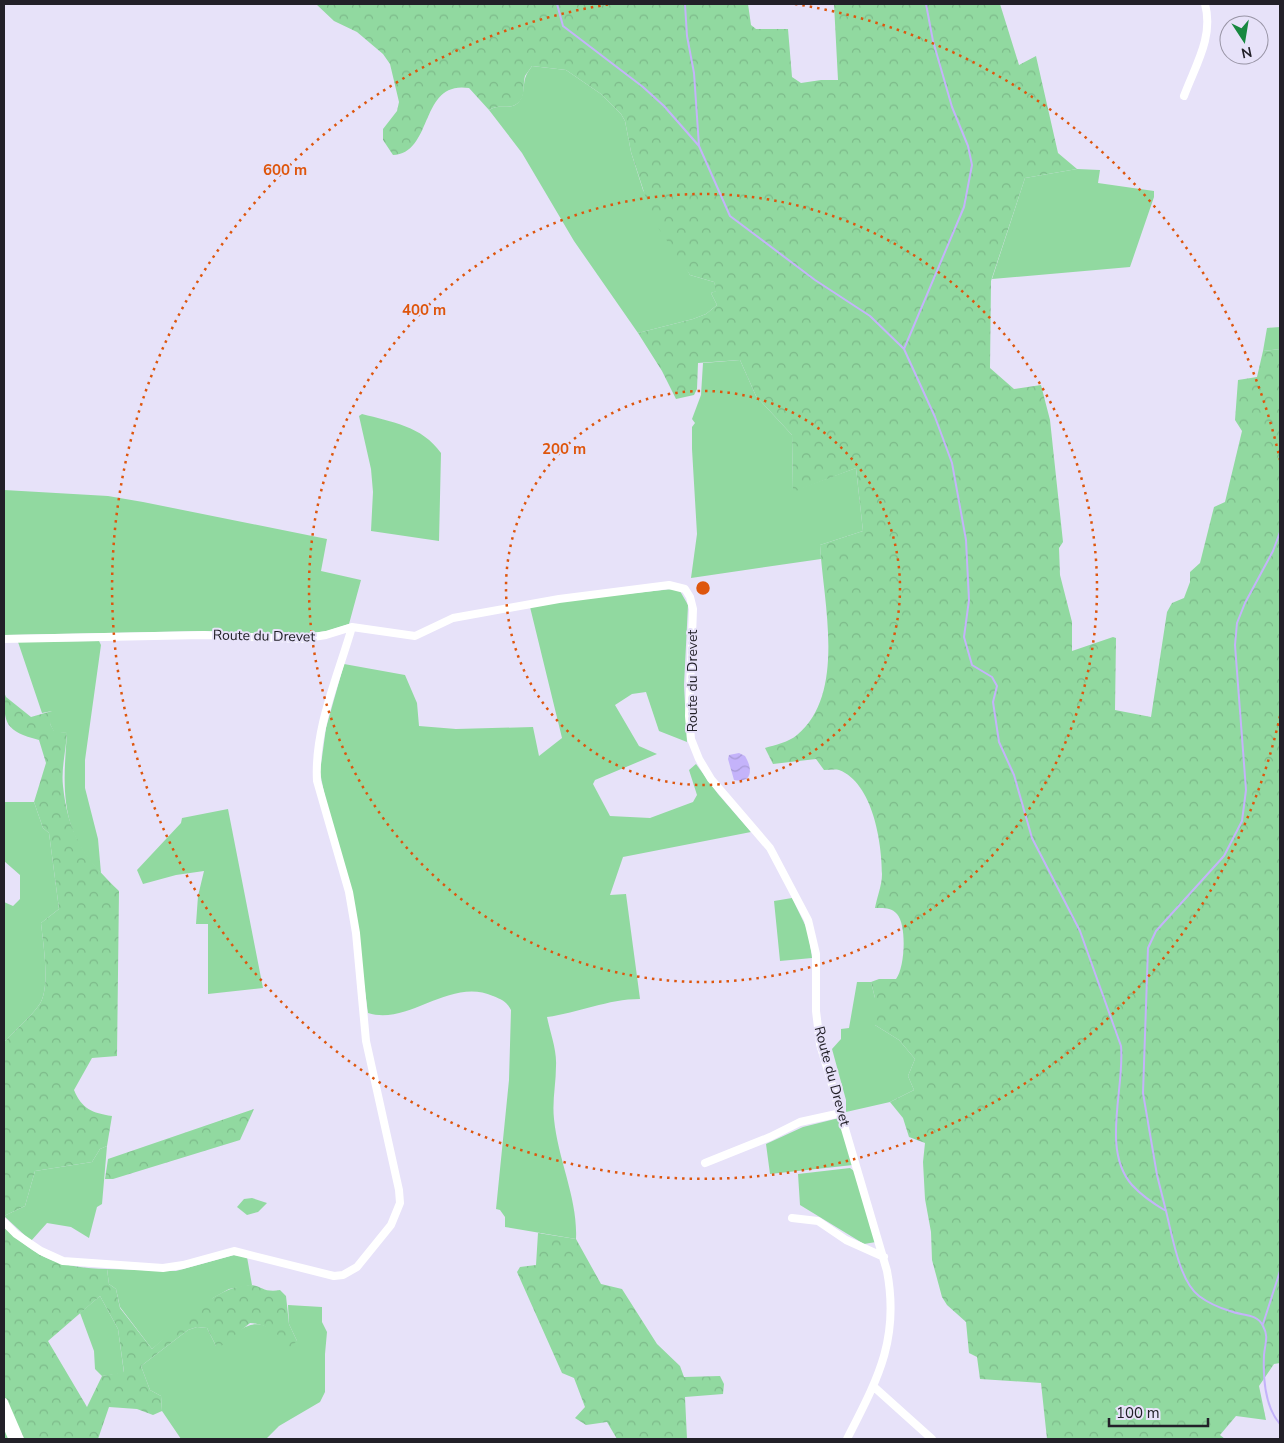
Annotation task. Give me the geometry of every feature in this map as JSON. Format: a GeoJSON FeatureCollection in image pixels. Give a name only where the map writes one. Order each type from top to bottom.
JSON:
{"type":"FeatureCollection","features":[{"type":"Feature","properties":{"kind":"street"},"geometry":{"type":"LineString","coordinates":[[1184,96],[1205,43],[1208,24],[1205,4]]}},
{"type":"Feature","properties":{"kind":"street","name":"Route du Drevet"},"geometry":{"type":"LineString","coordinates":[[4,639],[204,635],[301,639],[326,635],[352,627],[415,636],[453,618],[559,599],[669,585],[685,589],[690,598],[692,609],[689,716],[693,744],[699,759],[711,779],[770,848],[808,920],[816,954],[818,1034],[884,1257],[890,1285],[891,1321],[882,1366],[847,1439]]}},
{"type":"Feature","properties":{"kind":"street"},"geometry":{"type":"LineString","coordinates":[[4,1222],[16,1234],[41,1251],[63,1261],[163,1268],[183,1265],[234,1251],[334,1276],[352,1272],[391,1225],[398,1211],[400,1197],[365,1035],[356,933],[349,892],[317,781],[318,757],[322,736],[352,627]]}},
{"type":"Feature","properties":{"kind":"street"},"geometry":{"type":"LineString","coordinates":[[705,1162],[770,1137],[800,1122],[841,1113]]}},
{"type":"Feature","properties":{"kind":"street"},"geometry":{"type":"LineString","coordinates":[[792,1218],[818,1221],[846,1240],[884,1257]]}},
{"type":"Feature","properties":{"kind":"street"},"geometry":{"type":"LineString","coordinates":[[873,1386],[932,1439]]}},
{"type":"Feature","properties":{"kind":"street"},"geometry":{"type":"LineString","coordinates":[[4,1402],[20,1439]]}},
{"type":"Feature","properties":{"kind":"street"},"geometry":{"type":"LineString","coordinates":[[4,1418],[13,1439]]}},
{"type":"Feature","properties":{"kind":"green space"},"geometry":{"type":"Polygon","coordinates":[[[316,4],[748,4],[751,25],[756,29],[788,29],[792,77],[801,83],[838,80],[834,4],[1000,4],[1019,65],[1036,56],[1058,153],[1077,169],[1025,178],[991,281],[990,368],[1014,389],[1041,385],[1050,420],[1063,542],[1059,548],[1060,575],[1072,622],[1072,651],[1113,637],[1116,638],[1115,710],[1151,717],[1167,612],[1172,603],[1184,598],[1190,582],[1190,572],[1200,563],[1214,507],[1225,502],[1242,431],[1235,420],[1238,380],[1257,377],[1263,351],[1280,349],[1280,1363],[1274,1364],[1259,1386],[1266,1420],[1236,1416],[1220,1435],[1225,1439],[1047,1439],[1041,1383],[980,1379],[977,1357],[969,1353],[966,1322],[947,1305],[942,1297],[932,1260],[931,1232],[925,1199],[923,1162],[925,1143],[909,1137],[903,1118],[890,1102],[914,1090],[908,1076],[915,1059],[899,1040],[875,1025],[875,998],[871,982],[879,979],[896,979],[901,966],[904,946],[902,927],[897,914],[890,909],[875,908],[882,874],[882,861],[877,831],[868,800],[851,777],[839,770],[824,770],[816,759],[773,764],[765,748],[797,735],[812,717],[822,696],[827,672],[828,646],[820,545],[863,531],[856,468],[793,492],[792,435],[756,396],[740,360],[698,363],[697,389],[694,395],[676,399],[662,371],[638,333],[706,314],[717,305],[711,293],[716,291],[714,282],[690,275],[653,220],[631,152],[625,121],[621,114],[601,94],[566,70],[532,66],[525,76],[523,96],[519,102],[512,106],[496,107],[489,110],[469,88],[453,88],[442,95],[434,105],[415,143],[406,151],[393,155],[383,140],[383,129],[397,111],[399,102],[390,64],[383,54],[357,32],[334,21],[316,4]]]}},
{"type":"Feature","properties":{"kind":"green space"},"geometry":{"type":"Polygon","coordinates":[[[532,66],[566,70],[601,94],[621,114],[625,121],[631,152],[643,190],[690,275],[714,282],[717,291],[711,293],[717,305],[706,314],[638,333],[574,241],[522,153],[489,110],[496,107],[515,105],[521,99],[526,76],[532,66]]]}},
{"type":"Feature","properties":{"kind":"green space"},"geometry":{"type":"Polygon","coordinates":[[[1077,169],[1100,170],[1098,183],[1154,191],[1154,197],[1130,267],[992,279],[1025,178],[1077,169]]]}},
{"type":"Feature","properties":{"kind":"green space"},"geometry":{"type":"Polygon","coordinates":[[[1280,327],[1280,349],[1263,351],[1267,328],[1280,327]]]}},
{"type":"Feature","properties":{"kind":"green space"},"geometry":{"type":"Polygon","coordinates":[[[740,360],[756,396],[792,435],[793,491],[856,468],[863,531],[820,545],[821,559],[691,578],[697,534],[692,449],[692,427],[695,423],[692,419],[701,395],[703,363],[740,360]]]}},
{"type":"Feature","properties":{"kind":"green space"},"geometry":{"type":"Polygon","coordinates":[[[362,414],[406,426],[425,437],[441,453],[439,541],[371,531],[373,492],[371,469],[359,416],[362,414]]]}},
{"type":"Feature","properties":{"kind":"green space"},"geometry":{"type":"Polygon","coordinates":[[[4,490],[108,496],[327,539],[321,571],[361,580],[349,624],[327,631],[297,635],[205,631],[4,635],[4,490]]]}},
{"type":"Feature","properties":{"kind":"green space"},"geometry":{"type":"Polygon","coordinates":[[[673,589],[680,591],[688,605],[684,685],[687,742],[659,731],[646,692],[632,694],[615,705],[639,746],[657,754],[595,780],[593,784],[610,816],[650,818],[693,802],[697,795],[689,770],[696,764],[718,794],[751,832],[623,857],[610,895],[626,894],[640,999],[616,1001],[547,1017],[556,1060],[554,1119],[559,1149],[574,1209],[576,1239],[505,1227],[505,1217],[500,1210],[496,1209],[509,1080],[511,1010],[508,1005],[493,996],[477,992],[461,992],[399,1013],[383,1015],[368,1013],[350,883],[327,807],[320,772],[326,728],[344,664],[405,675],[417,703],[419,726],[456,729],[533,727],[539,756],[562,738],[530,607],[549,602],[673,589]]]}},
{"type":"Feature","properties":{"kind":"green space"},"geometry":{"type":"Polygon","coordinates":[[[99,641],[101,645],[85,760],[85,788],[98,839],[101,873],[87,857],[77,841],[67,808],[65,772],[67,733],[54,732],[50,724],[52,711],[42,713],[18,642],[99,641]]]}},
{"type":"Feature","properties":{"kind":"green space"},"geometry":{"type":"Polygon","coordinates":[[[4,692],[6,697],[31,717],[52,711],[55,716],[50,724],[54,731],[67,733],[63,780],[65,803],[69,818],[80,844],[88,856],[119,891],[117,1056],[92,1058],[74,1090],[80,1102],[88,1109],[112,1116],[107,1146],[100,1149],[92,1162],[35,1171],[25,1206],[4,1216],[4,1042],[31,1015],[43,998],[45,966],[41,923],[59,909],[49,833],[43,828],[34,802],[46,763],[39,740],[19,733],[9,725],[6,719],[4,692]]]}},
{"type":"Feature","properties":{"kind":"green space"},"geometry":{"type":"Polygon","coordinates":[[[4,802],[34,802],[43,828],[49,833],[59,909],[41,923],[45,966],[43,998],[31,1015],[4,1042],[4,902],[13,906],[20,899],[20,875],[4,861],[4,802]]]}},
{"type":"Feature","properties":{"kind":"green space"},"geometry":{"type":"Polygon","coordinates":[[[228,809],[263,988],[208,994],[208,924],[196,924],[198,896],[204,871],[176,875],[143,884],[137,870],[181,823],[182,818],[228,809]]]}},
{"type":"Feature","properties":{"kind":"green space"},"geometry":{"type":"Polygon","coordinates":[[[792,898],[808,931],[812,958],[780,961],[774,901],[792,898]]]}},
{"type":"Feature","properties":{"kind":"green space"},"geometry":{"type":"Polygon","coordinates":[[[857,982],[871,982],[875,998],[875,1025],[899,1040],[915,1059],[908,1076],[914,1090],[890,1102],[846,1112],[846,1100],[832,1049],[841,1039],[841,1029],[849,1028],[857,982]]]}},
{"type":"Feature","properties":{"kind":"green space"},"geometry":{"type":"Polygon","coordinates":[[[254,1109],[240,1140],[113,1179],[105,1179],[108,1159],[254,1109]]]}},
{"type":"Feature","properties":{"kind":"green space"},"geometry":{"type":"Polygon","coordinates":[[[839,1118],[853,1165],[770,1174],[766,1144],[803,1127],[839,1118]]]}},
{"type":"Feature","properties":{"kind":"green space"},"geometry":{"type":"Polygon","coordinates":[[[107,1146],[102,1204],[97,1207],[89,1238],[71,1227],[47,1223],[31,1241],[4,1216],[25,1206],[35,1171],[92,1162],[100,1149],[107,1146]]]}},
{"type":"Feature","properties":{"kind":"green space"},"geometry":{"type":"Polygon","coordinates":[[[850,1168],[854,1171],[876,1242],[864,1244],[800,1205],[798,1174],[850,1168]]]}},
{"type":"Feature","properties":{"kind":"green space"},"geometry":{"type":"Polygon","coordinates":[[[252,1198],[267,1203],[258,1212],[247,1215],[237,1207],[244,1199],[252,1198]]]}},
{"type":"Feature","properties":{"kind":"green space"},"geometry":{"type":"Polygon","coordinates":[[[4,1225],[15,1237],[38,1254],[63,1264],[107,1269],[109,1284],[116,1289],[120,1308],[152,1349],[197,1309],[223,1292],[236,1287],[250,1285],[266,1290],[280,1290],[286,1296],[289,1324],[297,1341],[290,1347],[272,1330],[262,1325],[250,1323],[220,1347],[216,1346],[207,1328],[197,1327],[188,1330],[141,1366],[150,1390],[161,1396],[162,1411],[153,1415],[137,1409],[109,1407],[98,1439],[4,1439],[4,1225]],[[100,1296],[48,1341],[87,1407],[102,1376],[124,1372],[118,1329],[100,1296]]]}},
{"type":"Feature","properties":{"kind":"green space"},"geometry":{"type":"Polygon","coordinates":[[[538,1233],[576,1239],[601,1284],[622,1289],[657,1344],[680,1366],[684,1377],[720,1376],[724,1384],[723,1394],[685,1397],[687,1439],[617,1439],[607,1422],[586,1425],[575,1418],[585,1407],[574,1378],[562,1373],[517,1272],[520,1267],[536,1265],[538,1233]]]}},
{"type":"Feature","properties":{"kind":"green space"},"geometry":{"type":"Polygon","coordinates":[[[234,1255],[247,1257],[252,1285],[229,1289],[213,1298],[152,1349],[120,1307],[116,1289],[109,1284],[107,1269],[176,1271],[234,1255]]]}},
{"type":"Feature","properties":{"kind":"green space"},"geometry":{"type":"Polygon","coordinates":[[[100,1296],[118,1329],[124,1373],[102,1376],[95,1369],[94,1351],[80,1313],[100,1296]]]}},
{"type":"Feature","properties":{"kind":"green space"},"geometry":{"type":"Polygon","coordinates":[[[288,1305],[322,1307],[322,1322],[327,1332],[325,1392],[320,1402],[279,1426],[266,1439],[181,1439],[162,1411],[161,1396],[150,1390],[141,1366],[188,1330],[197,1327],[207,1328],[216,1346],[240,1330],[255,1324],[271,1328],[297,1341],[289,1324],[288,1305]]]}},
{"type":"Feature","properties":{"kind":"water"},"geometry":{"type":"Polygon","coordinates":[[[739,753],[745,756],[750,769],[748,777],[741,781],[734,780],[728,759],[729,755],[739,753]]]}},
{"type":"Feature","properties":{"kind":"waterway"},"geometry":{"type":"LineString","coordinates":[[557,4],[563,26],[643,87],[664,106],[699,146]]}},
{"type":"Feature","properties":{"kind":"waterway"},"geometry":{"type":"LineString","coordinates":[[685,4],[687,36],[694,73],[699,146],[730,216],[815,280],[870,316],[904,349]]}},
{"type":"Feature","properties":{"kind":"waterway"},"geometry":{"type":"LineString","coordinates":[[926,4],[933,41],[952,107],[968,146],[972,165],[964,207],[904,349],[935,417],[952,463],[966,540],[969,600],[964,637],[972,665],[992,677],[997,686],[993,702],[999,742],[1014,775],[1032,838],[1080,931],[1121,1046],[1116,1137],[1123,1171],[1136,1189],[1148,1200],[1166,1211],[1181,1269],[1192,1289],[1210,1303],[1235,1313],[1253,1317],[1263,1326],[1266,1337],[1264,1355],[1266,1391],[1271,1409],[1280,1424]]}},
{"type":"Feature","properties":{"kind":"waterway"},"geometry":{"type":"LineString","coordinates":[[1166,1211],[1157,1175],[1143,1093],[1148,948],[1156,931],[1224,856],[1242,821],[1246,790],[1235,645],[1237,623],[1245,603],[1273,551],[1280,532]]}},
{"type":"Feature","properties":{"kind":"waterway"},"geometry":{"type":"LineString","coordinates":[[1263,1324],[1280,1271]]}}]}
